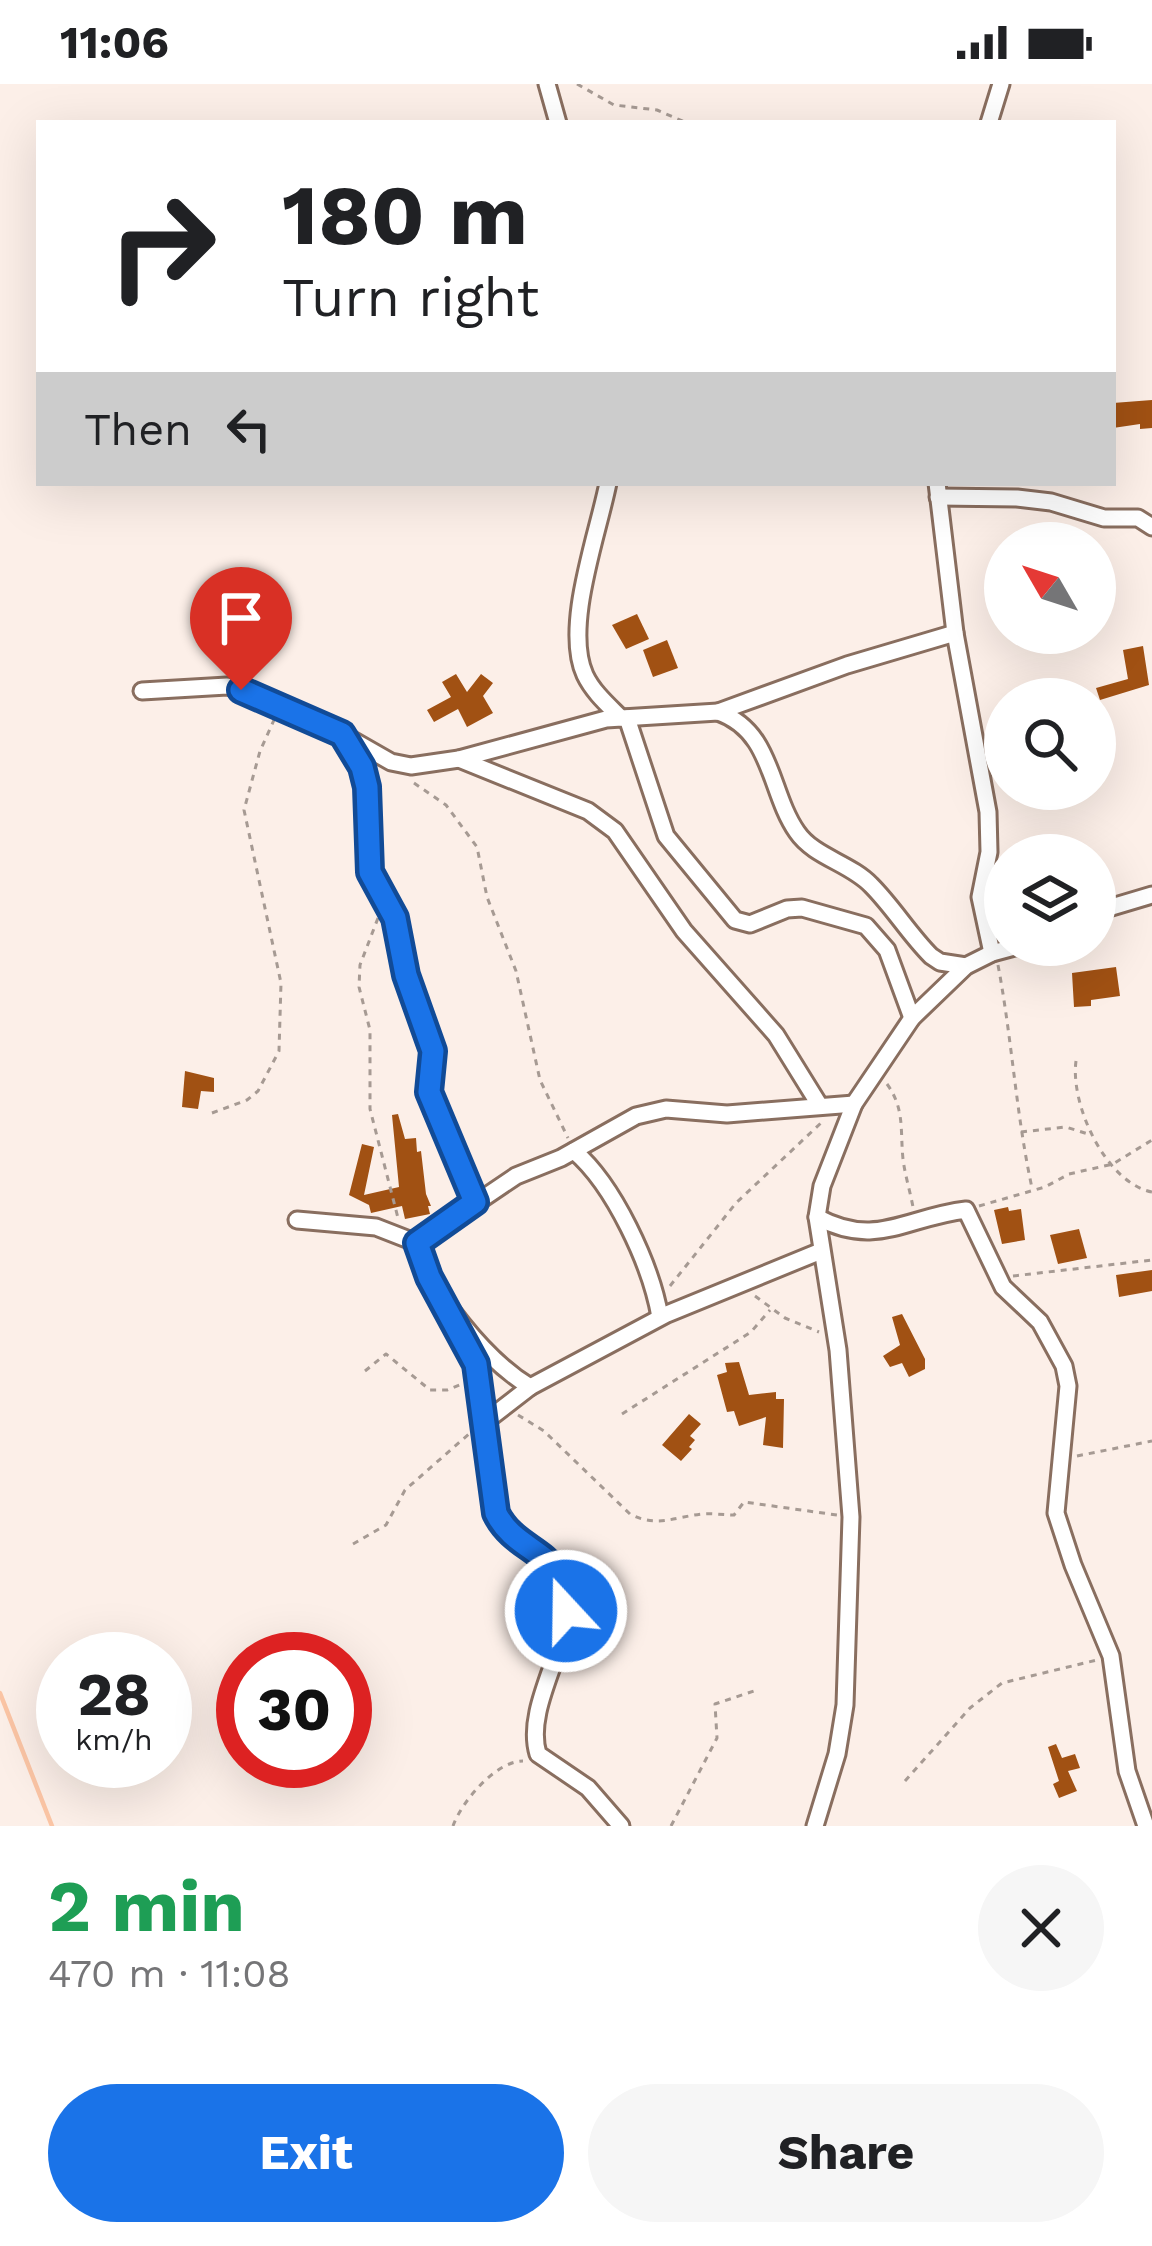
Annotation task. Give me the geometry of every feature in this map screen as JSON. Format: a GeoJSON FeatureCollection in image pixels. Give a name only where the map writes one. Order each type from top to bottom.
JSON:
{"type":"FeatureCollection","features":[{"type":"Feature","properties":{"kind":"street"},"geometry":{"type":"LineString","coordinates":[[547,84],[557,120]]}},
{"type":"Feature","properties":{"kind":"street"},"geometry":{"type":"LineString","coordinates":[[990,120],[1001,84]]}},
{"type":"Feature","properties":{"kind":"street"},"geometry":{"type":"LineString","coordinates":[[607,486],[577,634],[583,671],[591,686],[624,718],[666,836],[735,920],[750,924],[802,908],[866,926],[887,950],[912,1018]]}},
{"type":"Feature","properties":{"kind":"street"},"geometry":{"type":"LineString","coordinates":[[989,834],[955,633],[938,490],[1051,502],[1096,517],[1138,518],[1152,526]]}},
{"type":"Feature","properties":{"kind":"street"},"geometry":{"type":"LineString","coordinates":[[142,691],[227,686],[342,734],[391,762],[411,766],[624,718],[718,712],[955,633]]}},
{"type":"Feature","properties":{"kind":"street"},"geometry":{"type":"LineString","coordinates":[[718,712],[758,745],[771,765],[793,826],[807,844],[872,885],[931,956],[966,966]]}},
{"type":"Feature","properties":{"kind":"street"},"geometry":{"type":"LineString","coordinates":[[342,734],[365,775],[369,865],[395,918],[406,975],[433,1051],[429,1092],[475,1202]]}},
{"type":"Feature","properties":{"kind":"street"},"geometry":{"type":"LineString","coordinates":[[458,759],[588,811],[615,832],[684,931],[776,1035],[828,1106]]}},
{"type":"Feature","properties":{"kind":"street"},"geometry":{"type":"LineString","coordinates":[[984,877],[980,897],[984,913]]}},
{"type":"Feature","properties":{"kind":"street"},"geometry":{"type":"LineString","coordinates":[[1116,906],[1152,895]]}},
{"type":"Feature","properties":{"kind":"street"},"geometry":{"type":"LineString","coordinates":[[815,1826],[837,1754],[845,1705],[850,1516],[838,1350],[817,1216],[831,1155],[854,1104],[912,1018],[966,966],[984,957]]}},
{"type":"Feature","properties":{"kind":"street"},"geometry":{"type":"LineString","coordinates":[[417,1243],[516,1176],[574,1151],[616,1124],[653,1111],[727,1114],[854,1104]]}},
{"type":"Feature","properties":{"kind":"street"},"geometry":{"type":"LineString","coordinates":[[574,1151],[597,1173],[616,1205],[659,1309]]}},
{"type":"Feature","properties":{"kind":"street"},"geometry":{"type":"LineString","coordinates":[[817,1216],[856,1233],[966,1210],[1003,1287],[1040,1322],[1064,1366],[1068,1386],[1056,1513],[1072,1565],[1111,1656],[1127,1771],[1146,1826]]}},
{"type":"Feature","properties":{"kind":"street"},"geometry":{"type":"LineString","coordinates":[[297,1220],[369,1226],[417,1243]]}},
{"type":"Feature","properties":{"kind":"street"},"geometry":{"type":"LineString","coordinates":[[417,1243],[480,1377],[494,1500],[501,1522],[551,1562],[567,1590],[566,1611],[535,1726],[538,1754],[588,1788],[621,1826]]}},
{"type":"Feature","properties":{"kind":"street"},"geometry":{"type":"LineString","coordinates":[[486,1421],[530,1387],[659,1309],[821,1251]]}},
{"type":"Feature","properties":{"kind":"street"},"geometry":{"type":"LineString","coordinates":[[442,1296],[502,1365],[530,1387]]}},
{"type":"Feature","properties":{"kind":"path"},"geometry":{"type":"LineString","coordinates":[[578,84],[614,105],[657,110],[679,120]]}},
{"type":"Feature","properties":{"kind":"path"},"geometry":{"type":"LineString","coordinates":[[212,1113],[258,1091],[279,1051],[281,983],[244,804],[276,714],[270,702]]}},
{"type":"Feature","properties":{"kind":"path"},"geometry":{"type":"LineString","coordinates":[[391,762],[446,805],[477,847],[487,897],[516,971],[541,1080],[574,1151]]}},
{"type":"Feature","properties":{"kind":"path"},"geometry":{"type":"LineString","coordinates":[[378,888],[378,921],[359,975],[370,1030],[370,1109],[397,1215],[417,1243]]}},
{"type":"Feature","properties":{"kind":"path"},"geometry":{"type":"LineString","coordinates":[[996,966],[1032,1188]]}},
{"type":"Feature","properties":{"kind":"path"},"geometry":{"type":"LineString","coordinates":[[1076,1061],[1075,1078],[1089,1135],[1141,1190],[1152,1192]]}},
{"type":"Feature","properties":{"kind":"path"},"geometry":{"type":"LineString","coordinates":[[876,1070],[898,1099],[904,1169],[916,1221]]}},
{"type":"Feature","properties":{"kind":"path"},"geometry":{"type":"LineString","coordinates":[[659,1309],[722,1219],[812,1135],[828,1106]]}},
{"type":"Feature","properties":{"kind":"path"},"geometry":{"type":"LineString","coordinates":[[1020,1132],[1066,1127],[1089,1135]]}},
{"type":"Feature","properties":{"kind":"path"},"geometry":{"type":"LineString","coordinates":[[966,1210],[1113,1164],[1152,1140]]}},
{"type":"Feature","properties":{"kind":"path"},"geometry":{"type":"LineString","coordinates":[[994,1270],[1019,1277],[1152,1260]]}},
{"type":"Feature","properties":{"kind":"path"},"geometry":{"type":"LineString","coordinates":[[741,1283],[770,1310],[809,1326],[838,1350]]}},
{"type":"Feature","properties":{"kind":"path"},"geometry":{"type":"LineString","coordinates":[[622,1414],[752,1332],[770,1310]]}},
{"type":"Feature","properties":{"kind":"path"},"geometry":{"type":"LineString","coordinates":[[365,1371],[386,1354],[430,1390],[447,1390],[480,1377]]}},
{"type":"Feature","properties":{"kind":"path"},"geometry":{"type":"LineString","coordinates":[[505,1408],[544,1431],[630,1514],[643,1520],[661,1523],[707,1513],[734,1515],[743,1502],[850,1516]]}},
{"type":"Feature","properties":{"kind":"path"},"geometry":{"type":"LineString","coordinates":[[353,1544],[386,1525],[405,1490],[486,1421]]}},
{"type":"Feature","properties":{"kind":"path"},"geometry":{"type":"LineString","coordinates":[[1060,1460],[1152,1441]]}},
{"type":"Feature","properties":{"kind":"path"},"geometry":{"type":"LineString","coordinates":[[904,1780],[970,1708],[1002,1683],[1111,1656]]}},
{"type":"Feature","properties":{"kind":"path"},"geometry":{"type":"LineString","coordinates":[[671,1826],[717,1738],[715,1704],[754,1691]]}},
{"type":"Feature","properties":{"kind":"path"},"geometry":{"type":"LineString","coordinates":[[453,1826],[463,1804],[504,1766],[517,1760],[549,1765]]}},
{"type":"Feature","properties":{"kind":"building"},"geometry":{"type":"Polygon","coordinates":[[[1152,400],[1152,428],[1140,429],[1140,424],[1116,428],[1116,403],[1152,400]]]}},
{"type":"Feature","properties":{"kind":"building"},"geometry":{"type":"Polygon","coordinates":[[[637,614],[649,639],[626,649],[612,625],[637,614]]]}},
{"type":"Feature","properties":{"kind":"building"},"geometry":{"type":"Polygon","coordinates":[[[667,640],[678,668],[653,677],[643,650],[667,640]]]}},
{"type":"Feature","properties":{"kind":"building"},"geometry":{"type":"Polygon","coordinates":[[[1143,646],[1149,685],[1116,695],[1116,682],[1128,679],[1123,650],[1143,646]]]}},
{"type":"Feature","properties":{"kind":"building"},"geometry":{"type":"Polygon","coordinates":[[[456,674],[467,692],[481,674],[493,683],[483,696],[493,713],[467,727],[458,709],[434,722],[427,710],[451,697],[442,682],[456,674]]]}},
{"type":"Feature","properties":{"kind":"building"},"geometry":{"type":"Polygon","coordinates":[[[1116,967],[1120,996],[1074,1007],[1072,973],[1116,967]]]}},
{"type":"Feature","properties":{"kind":"building"},"geometry":{"type":"Polygon","coordinates":[[[185,1071],[214,1078],[214,1092],[201,1091],[198,1109],[182,1107],[185,1071]]]}},
{"type":"Feature","properties":{"kind":"building"},"geometry":{"type":"Polygon","coordinates":[[[398,1114],[405,1139],[416,1138],[417,1152],[421,1151],[431,1206],[430,1214],[405,1219],[402,1206],[371,1213],[369,1205],[349,1195],[362,1144],[374,1147],[364,1195],[399,1187],[392,1115],[398,1114]]]}},
{"type":"Feature","properties":{"kind":"building"},"geometry":{"type":"Polygon","coordinates":[[[1008,1207],[1009,1211],[1021,1209],[1025,1240],[1002,1244],[994,1210],[1008,1207]]]}},
{"type":"Feature","properties":{"kind":"building"},"geometry":{"type":"Polygon","coordinates":[[[1079,1229],[1087,1258],[1058,1264],[1050,1235],[1079,1229]]]}},
{"type":"Feature","properties":{"kind":"building"},"geometry":{"type":"Polygon","coordinates":[[[1152,1270],[1152,1291],[1119,1297],[1116,1275],[1152,1270]]]}},
{"type":"Feature","properties":{"kind":"building"},"geometry":{"type":"Polygon","coordinates":[[[902,1314],[925,1359],[925,1369],[909,1377],[902,1363],[890,1367],[883,1356],[900,1345],[892,1317],[902,1314]]]}},
{"type":"Feature","properties":{"kind":"building"},"geometry":{"type":"Polygon","coordinates":[[[739,1362],[749,1395],[776,1392],[776,1399],[784,1399],[783,1448],[763,1445],[766,1417],[739,1426],[734,1411],[727,1412],[717,1375],[727,1372],[725,1363],[739,1362]]]}},
{"type":"Feature","properties":{"kind":"building"},"geometry":{"type":"Polygon","coordinates":[[[689,1414],[701,1424],[690,1436],[695,1440],[692,1449],[681,1461],[662,1445],[689,1414]]]}},
{"type":"Feature","properties":{"kind":"building"},"geometry":{"type":"Polygon","coordinates":[[[1056,1744],[1062,1758],[1075,1754],[1080,1768],[1068,1771],[1077,1791],[1059,1798],[1048,1747],[1056,1744]]]}},
{"type":"Feature","properties":{"kind":"waterway"},"geometry":{"type":"LineString","coordinates":[[0,1693],[52,1826]]}},
{"type":"Feature","properties":{"kind":"route"},"geometry":{"type":"LineString","coordinates":[[241,690],[342,734],[365,775],[370,872],[395,918],[406,975],[433,1051],[429,1092],[475,1202],[417,1243],[429,1277],[480,1377],[496,1513],[561,1576],[567,1590],[566,1611]]}}]}
